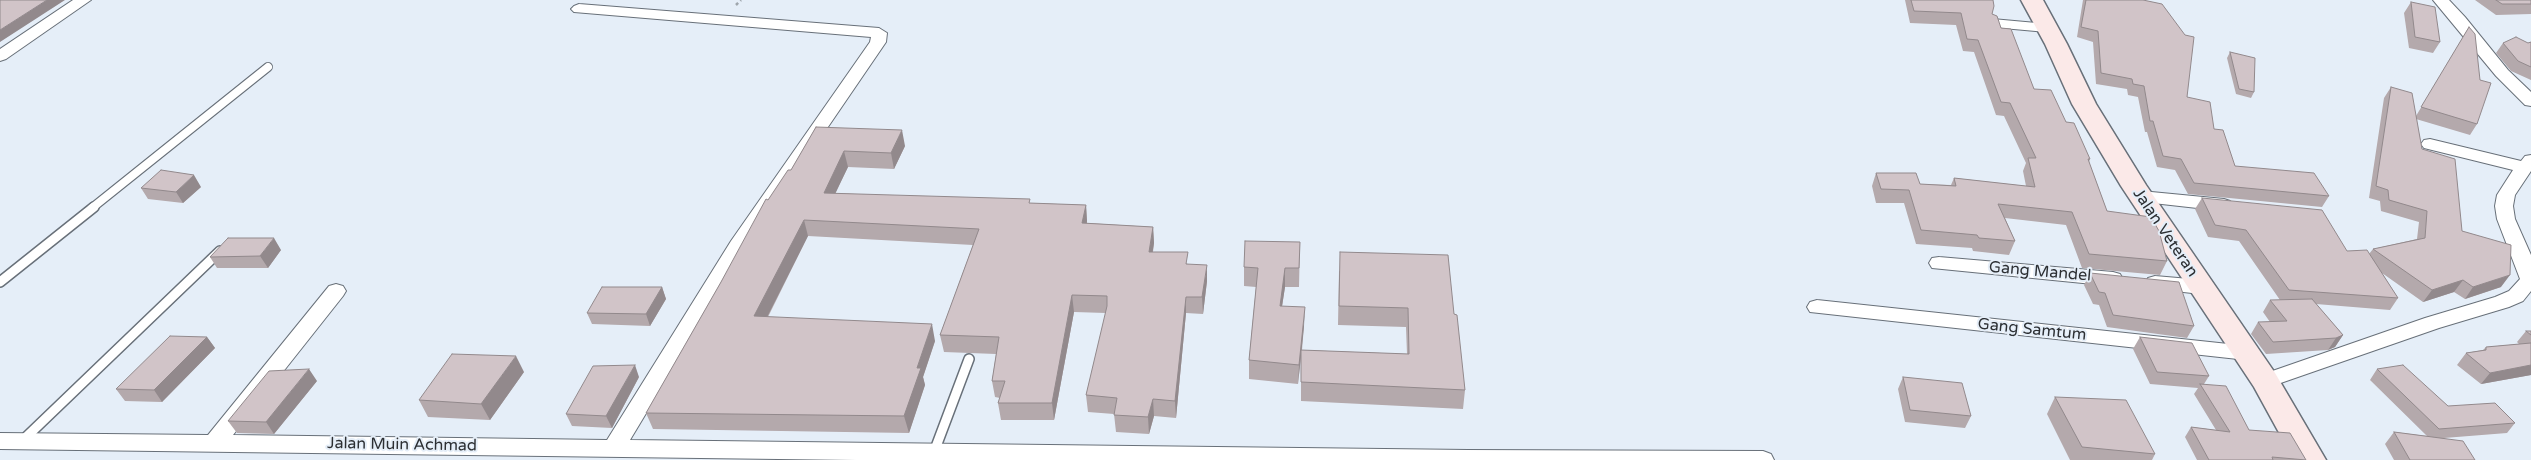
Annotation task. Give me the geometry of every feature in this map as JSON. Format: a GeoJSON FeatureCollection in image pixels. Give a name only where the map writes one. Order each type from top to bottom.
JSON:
{"type":"FeatureCollection","features":[{"type":"Feature","properties":{"kind":"street"},"geometry":{"type":"LineString","coordinates":[[0,56],[83,0]]}},
{"type":"Feature","properties":{"kind":"street","name":"Jalan Veteran"},"geometry":{"type":"LineString","coordinates":[[2032,0],[2048,28],[2084,104],[2141,197],[2265,380],[2310,460]]}},
{"type":"Feature","properties":{"kind":"street"},"geometry":{"type":"LineString","coordinates":[[2442,0],[2502,73],[2531,101]]}},
{"type":"Feature","properties":{"kind":"street"},"geometry":{"type":"LineString","coordinates":[[579,9],[879,34],[878,42],[738,246],[614,448]]}},
{"type":"Feature","properties":{"kind":"street"},"geometry":{"type":"LineString","coordinates":[[2265,380],[2441,320],[2502,302],[2516,296],[2530,280],[2524,249],[2506,219],[2504,206],[2506,195],[2528,164],[2430,144]]}},
{"type":"Feature","properties":{"kind":"street"},"geometry":{"type":"LineString","coordinates":[[2141,197],[2237,206]]}},
{"type":"Feature","properties":{"kind":"street","name":"Gang Mandel"},"geometry":{"type":"LineString","coordinates":[[1939,263],[2202,287]]}},
{"type":"Feature","properties":{"kind":"street"},"geometry":{"type":"LineString","coordinates":[[214,443],[336,292]]}},
{"type":"Feature","properties":{"kind":"street","name":"Gang Samtum"},"geometry":{"type":"LineString","coordinates":[[1817,307],[2246,352]]}},
{"type":"Feature","properties":{"kind":"street","name":"Jalan Muin Achmad"},"geometry":{"type":"LineString","coordinates":[[11,441],[1468,459],[1763,460]]}},
{"type":"Feature","properties":{"kind":"lane"},"geometry":{"type":"LineString","coordinates":[[1992,23],[2048,28]]}},
{"type":"Feature","properties":{"kind":"lane"},"geometry":{"type":"LineString","coordinates":[[0,282],[268,67]]}},
{"type":"Feature","properties":{"kind":"lane"},"geometry":{"type":"LineString","coordinates":[[11,441],[226,245]]}},
{"type":"Feature","properties":{"kind":"lane"},"geometry":{"type":"LineString","coordinates":[[934,452],[968,359]]}},
{"type":"Feature","properties":{"kind":"building"},"geometry":{"type":"Polygon","coordinates":[[[0,0],[47,0],[0,30],[0,0]]]}},
{"type":"Feature","properties":{"kind":"building"},"geometry":{"type":"Polygon","coordinates":[[[1911,0],[1993,0],[1992,14],[1997,16],[2001,28],[2011,29],[2034,89],[2051,90],[2066,122],[2074,123],[2090,159],[2088,159],[2107,211],[2151,217],[2159,231],[2167,261],[2089,254],[2072,212],[1998,204],[2015,241],[1979,238],[1977,235],[1921,230],[1909,190],[1881,189],[1876,173],[1916,173],[1920,184],[1956,186],[1954,178],[2035,187],[2028,158],[2036,158],[2010,103],[2001,102],[1978,40],[1967,39],[1961,13],[1914,11],[1911,0]]]}},
{"type":"Feature","properties":{"kind":"building"},"geometry":{"type":"Polygon","coordinates":[[[2086,0],[2143,0],[2162,4],[2185,35],[2194,37],[2187,97],[2210,102],[2214,129],[2223,130],[2235,166],[2314,173],[2329,196],[2194,183],[2181,159],[2163,156],[2153,121],[2150,121],[2144,86],[2133,84],[2132,79],[2101,73],[2098,31],[2081,27],[2086,0]]]}},
{"type":"Feature","properties":{"kind":"building"},"geometry":{"type":"Polygon","coordinates":[[[2496,0],[2531,0],[2531,4],[2502,4],[2496,0]]]}},
{"type":"Feature","properties":{"kind":"building"},"geometry":{"type":"Polygon","coordinates":[[[2411,2],[2435,7],[2440,42],[2415,37],[2411,2]]]}},
{"type":"Feature","properties":{"kind":"building"},"geometry":{"type":"Polygon","coordinates":[[[2469,27],[2475,34],[2480,80],[2491,83],[2477,124],[2421,107],[2469,27]]]}},
{"type":"Feature","properties":{"kind":"building"},"geometry":{"type":"Polygon","coordinates":[[[2516,37],[2528,43],[2531,42],[2531,67],[2518,61],[2503,43],[2516,37]]]}},
{"type":"Feature","properties":{"kind":"building"},"geometry":{"type":"Polygon","coordinates":[[[2230,52],[2255,58],[2254,92],[2239,89],[2230,52]]]}},
{"type":"Feature","properties":{"kind":"building"},"geometry":{"type":"Polygon","coordinates":[[[2391,87],[2412,93],[2422,149],[2455,159],[2462,231],[2511,245],[2510,275],[2473,287],[2463,280],[2432,290],[2373,249],[2425,238],[2427,211],[2389,200],[2388,190],[2376,186],[2391,87]]]}},
{"type":"Feature","properties":{"kind":"building"},"geometry":{"type":"Polygon","coordinates":[[[816,127],[902,130],[891,153],[844,151],[824,193],[1030,199],[1029,203],[1086,205],[1082,223],[1153,227],[1149,252],[1188,252],[1186,264],[1207,265],[1202,297],[1186,297],[1175,401],[1153,399],[1148,417],[1114,415],[1117,398],[1086,395],[1107,306],[1107,296],[1072,295],[1052,403],[998,403],[1005,381],[992,381],[999,337],[940,335],[979,229],[804,220],[754,316],[932,324],[917,368],[921,368],[904,416],[646,413],[766,199],[768,200],[788,170],[791,170],[816,127]]]}},
{"type":"Feature","properties":{"kind":"building"},"geometry":{"type":"Polygon","coordinates":[[[161,170],[194,175],[176,192],[141,188],[161,170]]]}},
{"type":"Feature","properties":{"kind":"building"},"geometry":{"type":"Polygon","coordinates":[[[2202,198],[2322,210],[2347,251],[2367,250],[2398,298],[2289,290],[2246,230],[2215,225],[2202,198]]]}},
{"type":"Feature","properties":{"kind":"building"},"geometry":{"type":"Polygon","coordinates":[[[228,238],[274,238],[260,256],[210,257],[228,238]]]}},
{"type":"Feature","properties":{"kind":"building"},"geometry":{"type":"Polygon","coordinates":[[[1245,241],[1300,242],[1299,268],[1285,268],[1280,306],[1305,307],[1299,365],[1249,360],[1258,268],[1244,267],[1245,241]]]}},
{"type":"Feature","properties":{"kind":"building"},"geometry":{"type":"Polygon","coordinates":[[[1340,252],[1448,255],[1465,390],[1301,382],[1301,350],[1409,354],[1408,308],[1339,306],[1340,252]]]}},
{"type":"Feature","properties":{"kind":"building"},"geometry":{"type":"Polygon","coordinates":[[[2090,273],[2179,282],[2194,326],[2113,315],[2105,293],[2099,292],[2090,273]]]}},
{"type":"Feature","properties":{"kind":"building"},"geometry":{"type":"Polygon","coordinates":[[[602,287],[662,287],[646,314],[587,313],[602,287]]]}},
{"type":"Feature","properties":{"kind":"building"},"geometry":{"type":"Polygon","coordinates":[[[2312,299],[2343,335],[2336,338],[2273,342],[2258,322],[2287,321],[2270,300],[2312,299]]]}},
{"type":"Feature","properties":{"kind":"building"},"geometry":{"type":"Polygon","coordinates":[[[170,336],[207,337],[154,390],[116,389],[170,336]]]}},
{"type":"Feature","properties":{"kind":"building"},"geometry":{"type":"Polygon","coordinates":[[[2140,337],[2192,343],[2209,376],[2157,372],[2140,337]]]}},
{"type":"Feature","properties":{"kind":"building"},"geometry":{"type":"Polygon","coordinates":[[[2531,343],[2531,365],[2490,373],[2466,353],[2486,350],[2486,347],[2531,343]]]}},
{"type":"Feature","properties":{"kind":"building"},"geometry":{"type":"Polygon","coordinates":[[[452,354],[516,356],[481,404],[419,400],[452,354]]]}},
{"type":"Feature","properties":{"kind":"building"},"geometry":{"type":"Polygon","coordinates":[[[635,365],[606,416],[566,414],[593,366],[635,365]]]}},
{"type":"Feature","properties":{"kind":"building"},"geometry":{"type":"Polygon","coordinates":[[[2403,365],[2448,406],[2495,403],[2515,423],[2439,429],[2377,369],[2403,365]]]}},
{"type":"Feature","properties":{"kind":"building"},"geometry":{"type":"Polygon","coordinates":[[[309,369],[266,422],[228,421],[269,371],[309,369]]]}},
{"type":"Feature","properties":{"kind":"building"},"geometry":{"type":"Polygon","coordinates":[[[1903,377],[1962,383],[1971,416],[1910,410],[1903,377]]]}},
{"type":"Feature","properties":{"kind":"building"},"geometry":{"type":"Polygon","coordinates":[[[2200,384],[2226,386],[2249,430],[2290,433],[2306,460],[2272,457],[2273,460],[2209,460],[2191,427],[2230,432],[2200,384]]]}},
{"type":"Feature","properties":{"kind":"building"},"geometry":{"type":"Polygon","coordinates":[[[2055,397],[2126,400],[2155,454],[2082,447],[2055,397]]]}},
{"type":"Feature","properties":{"kind":"building"},"geometry":{"type":"Polygon","coordinates":[[[2394,432],[2463,441],[2475,460],[2410,460],[2394,432]]]}}]}
